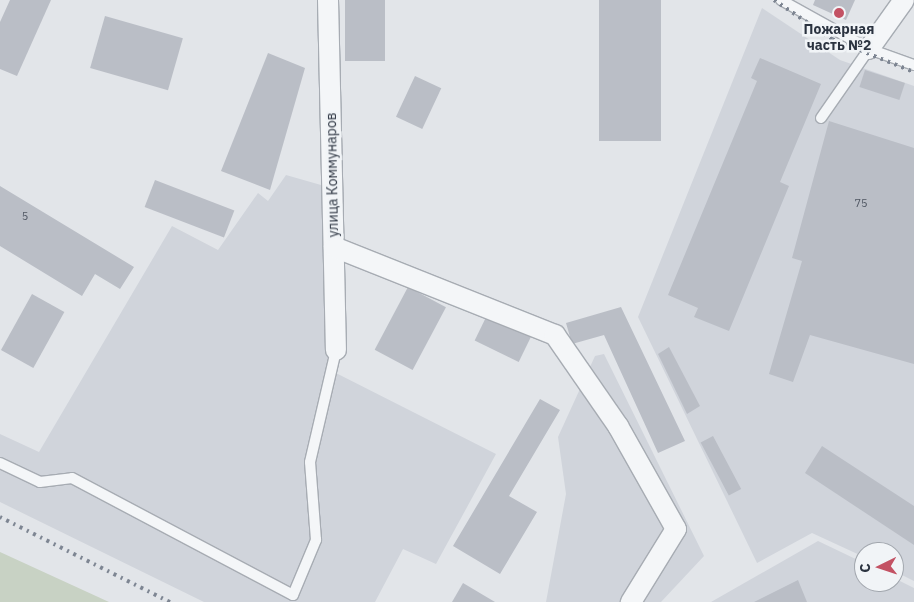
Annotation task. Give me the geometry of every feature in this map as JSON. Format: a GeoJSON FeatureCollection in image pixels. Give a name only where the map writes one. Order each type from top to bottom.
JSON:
{"type":"FeatureCollection","features":[{"type":"Feature","properties":{"kind":"street","name":"улица Коммунаров"},"geometry":{"type":"LineString","coordinates":[[328,0],[336,350]]}},
{"type":"Feature","properties":{"kind":"street"},"geometry":{"type":"LineString","coordinates":[[869,50],[904,0]]}},
{"type":"Feature","properties":{"kind":"street"},"geometry":{"type":"LineString","coordinates":[[334,247],[555,335],[618,426],[676,529],[631,602]]}},
{"type":"Feature","properties":{"kind":"lane"},"geometry":{"type":"LineString","coordinates":[[781,0],[869,50],[914,64]]}},
{"type":"Feature","properties":{"kind":"lane"},"geometry":{"type":"LineString","coordinates":[[821,118],[869,50]]}},
{"type":"Feature","properties":{"kind":"lane"},"geometry":{"type":"LineString","coordinates":[[0,463],[40,482],[72,478],[293,595],[316,540],[310,462],[336,350]]}},
{"type":"Feature","properties":{"kind":"shaded area"},"geometry":{"type":"Polygon","coordinates":[[[762,8],[840,60],[914,86],[914,581],[904,576],[904,542],[854,542],[854,552],[812,533],[757,563],[638,317],[762,8]]]}},
{"type":"Feature","properties":{"kind":"shaded area"},"geometry":{"type":"Polygon","coordinates":[[[286,175],[321,185],[328,369],[496,454],[436,564],[403,549],[375,602],[204,602],[0,502],[0,434],[39,452],[172,226],[218,250],[258,193],[268,201],[286,175]]]}},
{"type":"Feature","properties":{"kind":"shaded area"},"geometry":{"type":"Polygon","coordinates":[[[604,354],[704,556],[661,602],[546,602],[566,494],[558,437],[595,356],[604,354]]]}},
{"type":"Feature","properties":{"kind":"shaded area"},"geometry":{"type":"Polygon","coordinates":[[[818,541],[854,558],[854,592],[904,592],[904,583],[914,588],[914,602],[711,602],[818,541]]]}},
{"type":"Feature","properties":{"kind":"green space"},"geometry":{"type":"Polygon","coordinates":[[[0,552],[109,602],[0,602],[0,552]]]}},
{"type":"Feature","properties":{"kind":"building"},"geometry":{"type":"Polygon","coordinates":[[[10,0],[51,0],[17,76],[0,69],[0,22],[10,0]]]}},
{"type":"Feature","properties":{"kind":"building"},"geometry":{"type":"Polygon","coordinates":[[[345,0],[385,0],[385,61],[345,61],[345,0]]]}},
{"type":"Feature","properties":{"kind":"building"},"geometry":{"type":"Polygon","coordinates":[[[599,0],[661,0],[661,141],[599,141],[599,0]]]}},
{"type":"Feature","properties":{"kind":"building","name":"Пожарная часть №2"},"geometry":{"type":"Polygon","coordinates":[[[815,0],[855,0],[846,20],[813,5],[815,0]]]}},
{"type":"Feature","properties":{"kind":"building"},"geometry":{"type":"Polygon","coordinates":[[[105,16],[183,38],[168,90],[90,68],[105,16]]]}},
{"type":"Feature","properties":{"kind":"building"},"geometry":{"type":"Polygon","coordinates":[[[268,53],[305,68],[270,190],[221,171],[268,53]]]}},
{"type":"Feature","properties":{"kind":"building"},"geometry":{"type":"Polygon","coordinates":[[[760,58],[821,84],[780,182],[789,186],[729,331],[694,317],[698,308],[668,295],[757,81],[751,78],[760,58]]]}},
{"type":"Feature","properties":{"kind":"building"},"geometry":{"type":"Polygon","coordinates":[[[865,70],[905,83],[899,100],[859,87],[865,70]]]}},
{"type":"Feature","properties":{"kind":"building"},"geometry":{"type":"Polygon","coordinates":[[[415,76],[441,88],[422,129],[396,117],[415,76]]]}},
{"type":"Feature","properties":{"kind":"building"},"geometry":{"type":"Polygon","coordinates":[[[829,121],[914,148],[914,364],[810,335],[793,382],[769,374],[802,261],[792,258],[829,121]]]}},
{"type":"Feature","properties":{"kind":"building"},"geometry":{"type":"Polygon","coordinates":[[[155,180],[234,210],[224,238],[145,207],[155,180]]]}},
{"type":"Feature","properties":{"kind":"building"},"geometry":{"type":"Polygon","coordinates":[[[0,186],[134,267],[120,289],[95,274],[82,296],[0,246],[0,186]]]}},
{"type":"Feature","properties":{"kind":"building"},"geometry":{"type":"Polygon","coordinates":[[[408,287],[446,307],[413,370],[375,350],[408,287]]]}},
{"type":"Feature","properties":{"kind":"building"},"geometry":{"type":"Polygon","coordinates":[[[32,294],[64,312],[33,368],[1,350],[32,294]]]}},
{"type":"Feature","properties":{"kind":"building"},"geometry":{"type":"Polygon","coordinates":[[[621,307],[685,441],[658,453],[604,335],[572,344],[566,323],[621,307]]]}},
{"type":"Feature","properties":{"kind":"building"},"geometry":{"type":"Polygon","coordinates":[[[490,309],[534,330],[519,362],[475,340],[490,309]]]}},
{"type":"Feature","properties":{"kind":"building"},"geometry":{"type":"Polygon","coordinates":[[[669,347],[700,406],[687,414],[658,354],[669,347]]]}},
{"type":"Feature","properties":{"kind":"building"},"geometry":{"type":"Polygon","coordinates":[[[540,399],[560,410],[509,496],[537,512],[500,574],[453,546],[540,399]]]}},
{"type":"Feature","properties":{"kind":"building"},"geometry":{"type":"Polygon","coordinates":[[[713,436],[741,489],[729,496],[701,443],[713,436]]]}},
{"type":"Feature","properties":{"kind":"building"},"geometry":{"type":"Polygon","coordinates":[[[822,446],[914,506],[914,545],[805,473],[822,446]]]}},
{"type":"Feature","properties":{"kind":"building"},"geometry":{"type":"Polygon","coordinates":[[[798,580],[807,602],[754,602],[798,580]]]}},
{"type":"Feature","properties":{"kind":"building"},"geometry":{"type":"Polygon","coordinates":[[[463,583],[495,602],[452,602],[463,583]]]}},
{"type":"Feature","properties":{"kind":"railway"},"geometry":{"type":"LineString","coordinates":[[774,0],[832,39],[914,72]]}},
{"type":"Feature","properties":{"kind":"railway"},"geometry":{"type":"LineString","coordinates":[[0,517],[170,602]]}},
{"type":"Feature","properties":{"kind":"place","name":"Пожарная часть №2"},"geometry":{"type":"Point","coordinates":[839,13]}}]}
